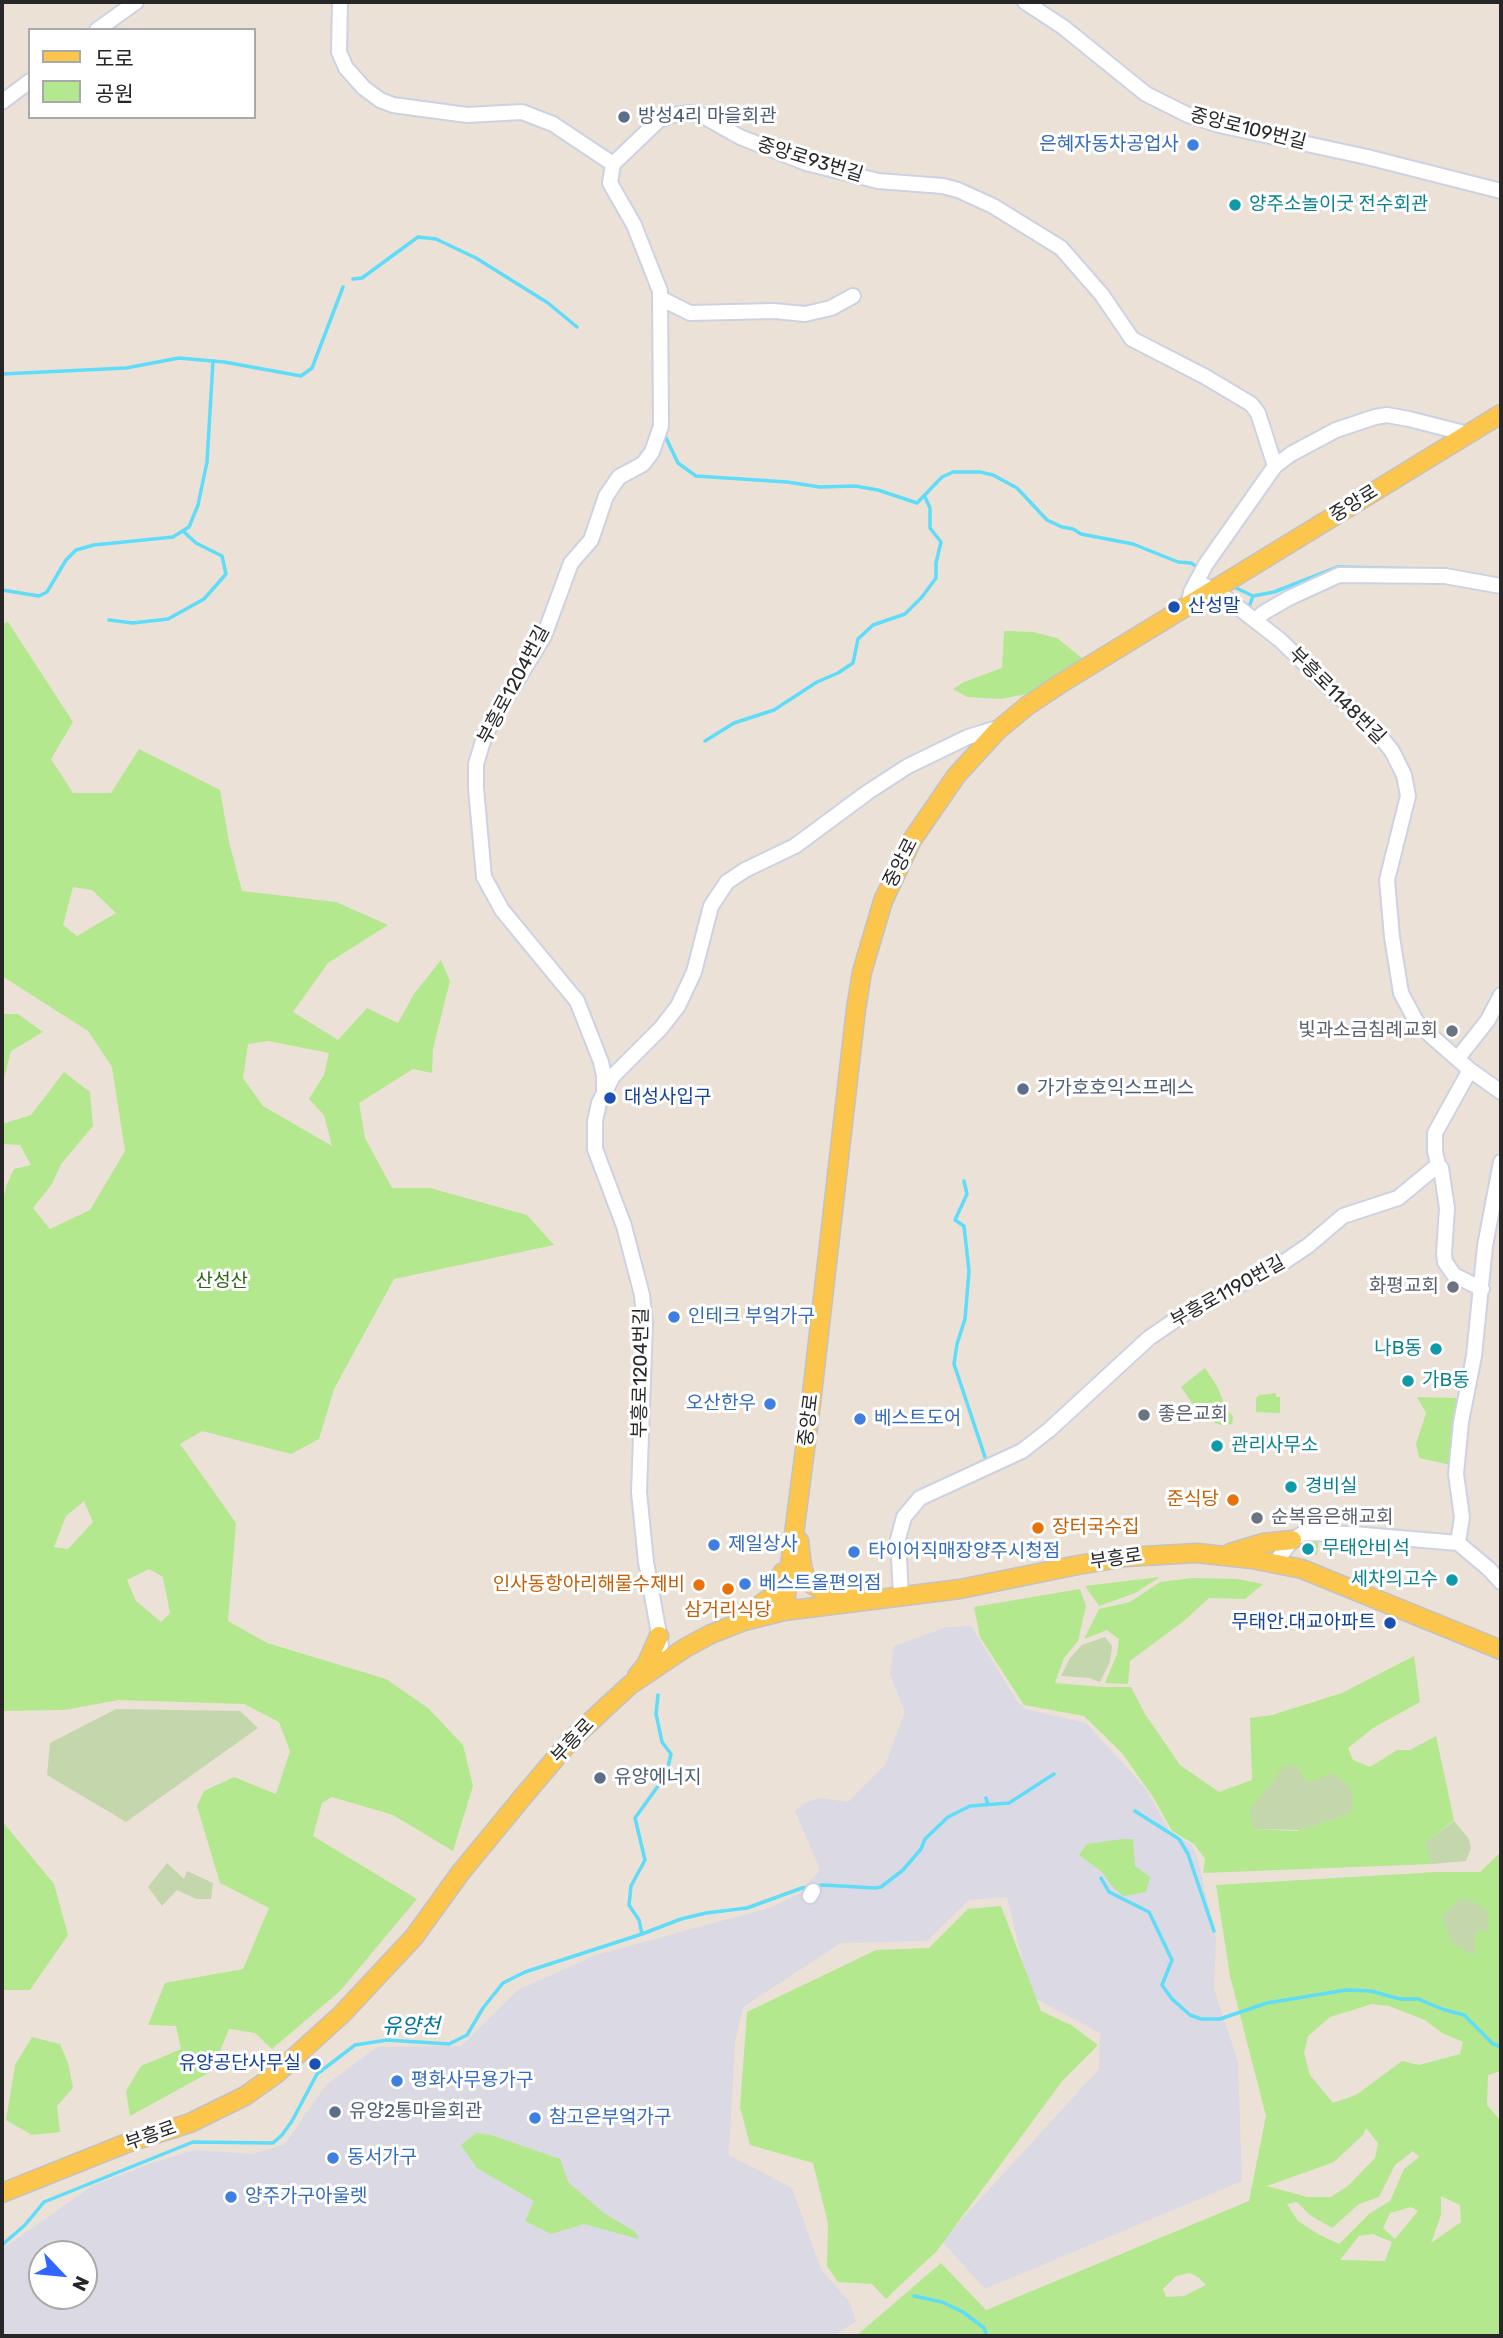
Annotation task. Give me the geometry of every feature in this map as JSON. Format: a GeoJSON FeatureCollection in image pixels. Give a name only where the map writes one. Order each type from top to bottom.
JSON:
{"type":"FeatureCollection","features":[{"type":"Feature","properties":{"kind":"main road","name":"중앙로"},"geometry":{"type":"LineString","coordinates":[[784,1611],[813,1391],[856,1009],[868,951],[889,883],[918,829],[956,776],[1003,726],[1063,682],[1188,607],[1224,589],[1501,414]]}},
{"type":"Feature","properties":{"kind":"main road"},"geometry":{"type":"LineString","coordinates":[[800,1483],[799,1547],[808,1581],[825,1592],[882,1599]]}},
{"type":"Feature","properties":{"kind":"main road"},"geometry":{"type":"LineString","coordinates":[[726,1628],[770,1598],[781,1577],[793,1536]]}},
{"type":"Feature","properties":{"kind":"main road"},"geometry":{"type":"LineString","coordinates":[[1222,1556],[1263,1543],[1292,1540]]}},
{"type":"Feature","properties":{"kind":"main road","name":"부흥로"},"geometry":{"type":"LineString","coordinates":[[2,2193],[127,2143],[190,2123],[245,2096],[276,2074],[342,2014],[414,1937],[461,1872],[571,1740],[630,1685],[685,1647],[726,1628],[784,1611],[960,1589],[1126,1557],[1197,1553],[1303,1569],[1501,1650]]}},
{"type":"Feature","properties":{"kind":"main road"},"geometry":{"type":"LineString","coordinates":[[630,1685],[646,1665],[659,1636]]}},
{"type":"Feature","properties":{"kind":"street"},"geometry":{"type":"LineString","coordinates":[[100,28],[136,2]]}},
{"type":"Feature","properties":{"kind":"street"},"geometry":{"type":"LineString","coordinates":[[340,2],[339,52],[346,68],[364,88],[380,100],[418,110],[467,115],[509,112],[530,115],[553,124],[614,164]]}},
{"type":"Feature","properties":{"kind":"street","name":"중앙로109번길"},"geometry":{"type":"LineString","coordinates":[[1025,2],[1063,27],[1146,94],[1188,115],[1219,125],[1379,160],[1501,191]]}},
{"type":"Feature","properties":{"kind":"street"},"geometry":{"type":"LineString","coordinates":[[2,102],[28,82]]}},
{"type":"Feature","properties":{"kind":"street","name":"중앙로93번길"},"geometry":{"type":"LineString","coordinates":[[614,164],[659,120],[673,114],[689,113],[806,163],[878,181],[943,186],[958,190],[993,206],[1061,248],[1102,295],[1132,339],[1251,404],[1258,413],[1275,466]]}},
{"type":"Feature","properties":{"kind":"street","name":"부흥로1204번길"},"geometry":{"type":"LineString","coordinates":[[604,1091],[601,1062],[577,1001],[502,910],[484,877],[478,828],[476,766],[478,751],[492,721],[544,636],[571,563],[591,540],[606,496],[619,477],[643,464],[652,452],[662,426],[660,291],[634,225],[610,183],[614,164]]}},
{"type":"Feature","properties":{"kind":"street"},"geometry":{"type":"LineString","coordinates":[[660,298],[690,313],[774,311],[805,314],[831,308],[853,296]]}},
{"type":"Feature","properties":{"kind":"street"},"geometry":{"type":"LineString","coordinates":[[1188,607],[1200,573],[1275,466],[1291,454],[1336,430],[1375,417],[1396,416],[1468,434]]}},
{"type":"Feature","properties":{"kind":"street","name":"부흥로1148번길"},"geometry":{"type":"LineString","coordinates":[[1200,573],[1224,589],[1297,656],[1379,735],[1392,751],[1404,775],[1408,796],[1387,880],[1401,993],[1416,1021],[1470,1070],[1500,1088]]}},
{"type":"Feature","properties":{"kind":"street"},"geometry":{"type":"LineString","coordinates":[[1256,620],[1289,598],[1339,575],[1445,576],[1501,586]]}},
{"type":"Feature","properties":{"kind":"street","name":"부흥로1204번길"},"geometry":{"type":"LineString","coordinates":[[667,1660],[659,1636],[646,1562],[639,1492],[644,1306],[634,1259],[595,1149],[595,1121],[604,1091],[613,1076],[661,1028],[678,1006],[694,972],[711,906],[727,882],[795,846],[867,792],[908,766],[958,741],[1003,726]]}},
{"type":"Feature","properties":{"kind":"street"},"geometry":{"type":"LineString","coordinates":[[1458,1058],[1488,1020],[1501,995]]}},
{"type":"Feature","properties":{"kind":"street"},"geometry":{"type":"LineString","coordinates":[[1470,1070],[1435,1133],[1435,1151],[1441,1168],[1447,1208],[1445,1262],[1454,1275],[1482,1289]]}},
{"type":"Feature","properties":{"kind":"street"},"geometry":{"type":"LineString","coordinates":[[1458,1543],[1462,1517],[1456,1474],[1461,1422],[1474,1356],[1485,1246],[1501,1162]]}},
{"type":"Feature","properties":{"kind":"street","name":"부흥로1190번길"},"geometry":{"type":"LineString","coordinates":[[901,1596],[898,1539],[904,1517],[920,1498],[1022,1451],[1049,1430],[1133,1349],[1194,1308],[1281,1264],[1309,1245],[1343,1216],[1398,1198],[1438,1165]]}},
{"type":"Feature","properties":{"kind":"street"},"geometry":{"type":"LineString","coordinates":[[1275,1563],[1292,1540],[1304,1533],[1414,1538],[1458,1543],[1501,1582]]}},
{"type":"Feature","properties":{"kind":"shaded area"},"geometry":{"type":"Polygon","coordinates":[[[971,1626],[1017,1701],[1025,1709],[1086,1723],[1146,1789],[1170,1832],[1192,1845],[1198,1860],[1216,1939],[1214,1989],[1238,2062],[1242,2181],[985,2289],[942,2241],[1099,2069],[1100,2033],[1031,1996],[1007,1897],[969,1900],[927,1941],[841,1943],[743,2007],[735,2042],[729,2155],[792,2188],[822,2271],[849,2301],[856,2321],[834,2336],[2,2336],[2,2249],[92,2186],[194,2150],[252,2154],[284,2145],[326,2085],[377,2047],[461,2046],[518,1990],[596,1955],[772,1907],[800,1893],[820,1870],[795,1811],[804,1803],[820,1798],[848,1802],[885,1765],[905,1712],[890,1675],[894,1646],[947,1627],[971,1626]]]}},
{"type":"Feature","properties":{"kind":"green space","name":"산성산"},"geometry":{"type":"Polygon","coordinates":[[[8,622],[73,722],[51,759],[73,793],[111,793],[139,749],[220,790],[229,842],[242,891],[336,902],[388,925],[328,963],[293,1012],[338,1040],[367,1008],[398,1023],[414,994],[441,960],[450,981],[433,1049],[432,1073],[413,1069],[359,1103],[365,1138],[392,1188],[430,1188],[527,1215],[554,1245],[394,1279],[334,1389],[319,1439],[291,1454],[202,1431],[180,1444],[236,1523],[228,1621],[267,1643],[386,1679],[428,1708],[463,1745],[473,1786],[453,1851],[393,1815],[332,1797],[322,1803],[313,1836],[417,1899],[340,1991],[272,2049],[255,2033],[229,2029],[212,2071],[130,2116],[126,2091],[141,2066],[181,2049],[176,2026],[148,2025],[165,1983],[243,1969],[269,1908],[220,1883],[197,1806],[204,1791],[234,1777],[276,1794],[290,1751],[279,1722],[244,1704],[119,1700],[64,1710],[2,1711],[2,1209],[6,1186],[14,1169],[31,1165],[20,1145],[2,1144],[2,1124],[31,1115],[64,1072],[90,1092],[93,1126],[61,1164],[52,1184],[33,1208],[50,1229],[90,1210],[125,1151],[112,1067],[88,1031],[2,976],[2,624],[8,622]],[[73,887],[63,925],[77,936],[116,913],[92,890],[73,887]],[[268,1041],[248,1044],[243,1078],[263,1106],[332,1146],[324,1115],[309,1099],[324,1075],[329,1053],[268,1041]],[[84,1501],[66,1516],[54,1547],[68,1549],[93,1522],[84,1501]],[[149,1569],[127,1580],[136,1601],[161,1622],[170,1613],[163,1577],[149,1569]]]}},
{"type":"Feature","properties":{"kind":"green space"},"geometry":{"type":"Polygon","coordinates":[[[1004,631],[1033,632],[1057,638],[1083,659],[1031,693],[1001,699],[967,697],[953,689],[964,682],[1002,668],[1004,631]]]}},
{"type":"Feature","properties":{"kind":"green space"},"geometry":{"type":"Polygon","coordinates":[[[2,1014],[18,1014],[43,1032],[11,1051],[2,1086],[2,1014]]]}},
{"type":"Feature","properties":{"kind":"green space"},"geometry":{"type":"Polygon","coordinates":[[[1205,1368],[1233,1417],[1232,1424],[1221,1425],[1203,1419],[1181,1387],[1205,1368]]]}},
{"type":"Feature","properties":{"kind":"green space"},"geometry":{"type":"Polygon","coordinates":[[[1276,1393],[1276,1397],[1280,1397],[1280,1413],[1256,1412],[1256,1398],[1259,1395],[1276,1393]]]}},
{"type":"Feature","properties":{"kind":"green space"},"geometry":{"type":"Polygon","coordinates":[[[1417,1397],[1457,1398],[1451,1465],[1419,1458],[1416,1444],[1426,1413],[1417,1397]]]}},
{"type":"Feature","properties":{"kind":"green space"},"geometry":{"type":"Polygon","coordinates":[[[1319,1537],[1317,1555],[1303,1552],[1308,1540],[1319,1537]]]}},
{"type":"Feature","properties":{"kind":"green space"},"geometry":{"type":"Polygon","coordinates":[[[1160,1577],[1135,1593],[1099,1606],[1085,1586],[1160,1577]]]}},
{"type":"Feature","properties":{"kind":"green space"},"geometry":{"type":"Polygon","coordinates":[[[1193,1578],[1237,1579],[1263,1584],[1245,1599],[1209,1598],[1185,1620],[1130,1661],[1128,1684],[1105,1683],[1117,1654],[1119,1639],[1107,1630],[1084,1639],[1099,1609],[1130,1602],[1160,1582],[1193,1578]]]}},
{"type":"Feature","properties":{"kind":"green space"},"geometry":{"type":"Polygon","coordinates":[[[1080,1589],[1086,1606],[1078,1641],[1064,1658],[1055,1683],[1131,1687],[1145,1714],[1180,1765],[1219,1792],[1252,1780],[1250,1718],[1272,1715],[1342,1693],[1414,1656],[1420,1702],[1373,1728],[1348,1748],[1353,1760],[1370,1767],[1397,1750],[1410,1750],[1436,1736],[1454,1820],[1426,1843],[1432,1864],[1203,1873],[1205,1859],[1194,1844],[1172,1831],[1153,1797],[1122,1753],[1084,1716],[1024,1705],[980,1637],[974,1607],[1080,1589]],[[1296,1765],[1253,1829],[1297,1831],[1351,1813],[1308,1783],[1296,1765]]]}},
{"type":"Feature","properties":{"kind":"green space"},"geometry":{"type":"Polygon","coordinates":[[[1105,1637],[1112,1646],[1110,1662],[1100,1682],[1089,1678],[1061,1676],[1070,1658],[1082,1645],[1105,1637]]]}},
{"type":"Feature","properties":{"kind":"green space"},"geometry":{"type":"Polygon","coordinates":[[[116,1709],[240,1711],[258,1728],[126,1822],[47,1775],[50,1743],[116,1709]]]}},
{"type":"Feature","properties":{"kind":"green space"},"geometry":{"type":"Polygon","coordinates":[[[1296,1765],[1308,1783],[1334,1773],[1352,1789],[1351,1813],[1301,1830],[1253,1829],[1250,1810],[1284,1766],[1296,1765]]]}},
{"type":"Feature","properties":{"kind":"green space"},"geometry":{"type":"Polygon","coordinates":[[[2,1821],[54,1884],[68,1935],[30,1990],[2,1990],[2,1821]]]}},
{"type":"Feature","properties":{"kind":"green space"},"geometry":{"type":"Polygon","coordinates":[[[1454,1821],[1469,1839],[1471,1848],[1466,1861],[1432,1864],[1425,1843],[1454,1821]]]}},
{"type":"Feature","properties":{"kind":"green space"},"geometry":{"type":"Polygon","coordinates":[[[1133,1839],[1135,1866],[1150,1877],[1146,1892],[1123,1896],[1102,1872],[1079,1855],[1087,1844],[1133,1839]]]}},
{"type":"Feature","properties":{"kind":"green space"},"geometry":{"type":"Polygon","coordinates":[[[1501,1852],[1501,2071],[1488,2075],[1487,2105],[1501,2121],[1501,2336],[856,2336],[941,2263],[986,2310],[1249,2201],[1266,2116],[1230,1976],[1216,1885],[1437,1872],[1480,1872],[1501,1852]],[[1472,1901],[1473,1956],[1476,1931],[1488,1931],[1472,1901]],[[1372,2004],[1330,2017],[1308,2036],[1304,2053],[1310,2075],[1333,2103],[1356,2095],[1402,2061],[1419,2065],[1460,2054],[1463,2042],[1442,2033],[1425,2020],[1389,2006],[1372,2004]],[[1366,2128],[1363,2135],[1334,2162],[1267,2186],[1307,2197],[1331,2197],[1349,2185],[1375,2158],[1378,2143],[1366,2128]],[[1413,2151],[1395,2165],[1379,2197],[1359,2204],[1332,2228],[1310,2215],[1297,2202],[1287,2204],[1298,2221],[1339,2244],[1369,2214],[1390,2201],[1404,2169],[1419,2157],[1413,2151]],[[1441,2196],[1441,2215],[1431,2243],[1461,2222],[1460,2205],[1441,2196]],[[1411,2207],[1390,2213],[1383,2228],[1395,2239],[1418,2211],[1411,2207]],[[1373,2234],[1359,2236],[1340,2260],[1385,2261],[1392,2242],[1373,2234]],[[1190,2273],[1176,2276],[1163,2289],[1166,2297],[1184,2296],[1206,2285],[1190,2273]]]}},
{"type":"Feature","properties":{"kind":"green space"},"geometry":{"type":"Polygon","coordinates":[[[167,1863],[184,1879],[187,1871],[213,1883],[211,1899],[196,1899],[177,1890],[162,1906],[148,1887],[167,1863]]]}},
{"type":"Feature","properties":{"kind":"green space"},"geometry":{"type":"Polygon","coordinates":[[[1460,1898],[1472,1901],[1488,1912],[1488,1931],[1476,1931],[1474,1956],[1451,1942],[1442,1916],[1460,1898]]]}},
{"type":"Feature","properties":{"kind":"green space"},"geometry":{"type":"Polygon","coordinates":[[[1001,1906],[1041,2011],[1071,2025],[1098,2045],[1063,2080],[936,2252],[886,2299],[872,2284],[838,2282],[827,2266],[828,2223],[813,2163],[750,2145],[740,2107],[747,2012],[876,1950],[929,1948],[968,1909],[1001,1906]]]}},
{"type":"Feature","properties":{"kind":"green space"},"geometry":{"type":"Polygon","coordinates":[[[32,2037],[60,2044],[68,2063],[73,2088],[57,2106],[60,2132],[32,2135],[6,2120],[15,2065],[32,2037]]]}},
{"type":"Feature","properties":{"kind":"green space"},"geometry":{"type":"Polygon","coordinates":[[[476,2133],[491,2135],[560,2159],[568,2182],[605,2214],[634,2231],[639,2239],[584,2224],[551,2234],[525,2221],[534,2201],[477,2168],[461,2145],[476,2133]]]}},
{"type":"Feature","properties":{"kind":"waterway"},"geometry":{"type":"LineString","coordinates":[[353,279],[362,278],[418,237],[436,239],[476,258],[548,303],[577,327]]}},
{"type":"Feature","properties":{"kind":"waterway"},"geometry":{"type":"LineString","coordinates":[[2,374],[126,368],[179,358],[224,362],[301,376],[312,368],[343,287]]}},
{"type":"Feature","properties":{"kind":"waterway"},"geometry":{"type":"LineString","coordinates":[[2,590],[39,596],[47,592],[66,560],[76,550],[94,545],[173,537],[189,527],[198,505],[207,462],[213,361]]}},
{"type":"Feature","properties":{"kind":"waterway"},"geometry":{"type":"LineString","coordinates":[[666,438],[678,463],[696,476],[820,487],[855,486],[878,490],[917,503],[942,477],[953,472],[993,475],[1017,488],[1047,520],[1062,527],[1081,534],[1133,544],[1178,562],[1191,563],[1200,569]]}},
{"type":"Feature","properties":{"kind":"waterway"},"geometry":{"type":"LineString","coordinates":[[705,741],[734,723],[774,710],[817,682],[838,673],[853,663],[858,639],[873,625],[905,614],[922,597],[936,578],[941,542],[930,528],[930,508],[925,497]]}},
{"type":"Feature","properties":{"kind":"waterway"},"geometry":{"type":"LineString","coordinates":[[109,620],[133,623],[168,619],[204,599],[226,574],[222,556],[196,543],[183,531]]}},
{"type":"Feature","properties":{"kind":"waterway"},"geometry":{"type":"LineString","coordinates":[[1232,586],[1253,596],[1274,592],[1338,567],[1423,569]]}},
{"type":"Feature","properties":{"kind":"waterway"},"geometry":{"type":"LineString","coordinates":[[1248,610],[1253,596]]}},
{"type":"Feature","properties":{"kind":"waterway"},"geometry":{"type":"LineString","coordinates":[[964,1181],[967,1194],[955,1220],[964,1226],[969,1271],[965,1319],[954,1364],[985,1457]]}},
{"type":"Feature","properties":{"kind":"waterway"},"geometry":{"type":"LineString","coordinates":[[642,1934],[639,1920],[629,1905],[631,1886],[645,1860],[635,1818],[666,1775],[671,1754],[662,1742],[656,1714],[658,1695]]}},
{"type":"Feature","properties":{"kind":"waterway","name":"유양천"},"geometry":{"type":"LineString","coordinates":[[2,2245],[25,2225],[44,2202],[193,2142],[273,2143],[292,2121],[317,2074],[355,2045],[387,2040],[449,2044],[467,2035],[483,2008],[503,1983],[525,1972],[681,1919],[747,1908],[802,1888],[823,1885],[881,1887],[903,1870],[921,1849],[925,1839],[948,1817],[970,1806],[1009,1803],[1054,1774]]}},
{"type":"Feature","properties":{"kind":"waterway"},"geometry":{"type":"LineString","coordinates":[[986,1798],[988,1805]]}},
{"type":"Feature","properties":{"kind":"waterway"},"geometry":{"type":"LineString","coordinates":[[1135,1811],[1179,1839],[1188,1854],[1214,1931]]}},
{"type":"Feature","properties":{"kind":"waterway"},"geometry":{"type":"LineString","coordinates":[[1101,1878],[1109,1892],[1149,1912],[1172,1960],[1162,1985],[1172,1999],[1190,2015],[1201,2019],[1220,2019],[1267,2003],[1346,1990],[1371,1991],[1400,1999],[1418,1999],[1464,2015],[1493,2044],[1501,2047]]}},
{"type":"Feature","properties":{"kind":"waterway"},"geometry":{"type":"LineString","coordinates":[[914,2296],[942,2302],[963,2312],[984,2328],[987,2336]]}},
{"type":"Feature","properties":{"kind":"place","name":"방성4리 마을회관"},"geometry":{"type":"Point","coordinates":[624,117]}},
{"type":"Feature","properties":{"kind":"place","name":"은혜자동차공업사"},"geometry":{"type":"Point","coordinates":[1193,145]}},
{"type":"Feature","properties":{"kind":"place","name":"양주소놀이굿 전수회관"},"geometry":{"type":"Point","coordinates":[1235,205]}},
{"type":"Feature","properties":{"kind":"place","name":"산성말"},"geometry":{"type":"Point","coordinates":[1174,607]}},
{"type":"Feature","properties":{"kind":"place","name":"빛과소금침례교회"},"geometry":{"type":"Point","coordinates":[1452,1031]}},
{"type":"Feature","properties":{"kind":"place","name":"가가호호익스프레스"},"geometry":{"type":"Point","coordinates":[1023,1089]}},
{"type":"Feature","properties":{"kind":"place","name":"대성사입구"},"geometry":{"type":"Point","coordinates":[610,1098]}},
{"type":"Feature","properties":{"kind":"place","name":"화평교회"},"geometry":{"type":"Point","coordinates":[1453,1287]}},
{"type":"Feature","properties":{"kind":"place","name":"인테크 부엌가구"},"geometry":{"type":"Point","coordinates":[674,1317]}},
{"type":"Feature","properties":{"kind":"place","name":"나B동"},"geometry":{"type":"Point","coordinates":[1436,1349]}},
{"type":"Feature","properties":{"kind":"place","name":"가B동"},"geometry":{"type":"Point","coordinates":[1408,1381]}},
{"type":"Feature","properties":{"kind":"place","name":"오산한우"},"geometry":{"type":"Point","coordinates":[770,1404]}},
{"type":"Feature","properties":{"kind":"place","name":"좋은교회"},"geometry":{"type":"Point","coordinates":[1144,1415]}},
{"type":"Feature","properties":{"kind":"place","name":"베스트도어"},"geometry":{"type":"Point","coordinates":[860,1419]}},
{"type":"Feature","properties":{"kind":"place","name":"관리사무소"},"geometry":{"type":"Point","coordinates":[1217,1446]}},
{"type":"Feature","properties":{"kind":"place","name":"경비실"},"geometry":{"type":"Point","coordinates":[1291,1487]}},
{"type":"Feature","properties":{"kind":"place","name":"준식당"},"geometry":{"type":"Point","coordinates":[1233,1500]}},
{"type":"Feature","properties":{"kind":"place","name":"순복음은해교회"},"geometry":{"type":"Point","coordinates":[1257,1518]}},
{"type":"Feature","properties":{"kind":"place","name":"장터국수집"},"geometry":{"type":"Point","coordinates":[1038,1528]}},
{"type":"Feature","properties":{"kind":"place","name":"제일상사"},"geometry":{"type":"Point","coordinates":[714,1545]}},
{"type":"Feature","properties":{"kind":"place","name":"무태안비석"},"geometry":{"type":"Point","coordinates":[1308,1549]}},
{"type":"Feature","properties":{"kind":"place","name":"타이어직매장양주시청점"},"geometry":{"type":"Point","coordinates":[854,1552]}},
{"type":"Feature","properties":{"kind":"place","name":"세차의고수"},"geometry":{"type":"Point","coordinates":[1452,1580]}},
{"type":"Feature","properties":{"kind":"place","name":"베스트올편의점"},"geometry":{"type":"Point","coordinates":[745,1584]}},
{"type":"Feature","properties":{"kind":"place","name":"인사동항아리해물수제비"},"geometry":{"type":"Point","coordinates":[699,1585]}},
{"type":"Feature","properties":{"kind":"place","name":"삼거리식당"},"geometry":{"type":"Point","coordinates":[728,1589]}},
{"type":"Feature","properties":{"kind":"place","name":"무태안.대교아파트"},"geometry":{"type":"Point","coordinates":[1390,1623]}},
{"type":"Feature","properties":{"kind":"place","name":"유양에너지"},"geometry":{"type":"Point","coordinates":[600,1778]}},
{"type":"Feature","properties":{"kind":"place","name":"유양공단사무실"},"geometry":{"type":"Point","coordinates":[315,2064]}},
{"type":"Feature","properties":{"kind":"place","name":"평화사무용가구"},"geometry":{"type":"Point","coordinates":[397,2081]}},
{"type":"Feature","properties":{"kind":"place","name":"유양2통마을회관"},"geometry":{"type":"Point","coordinates":[335,2112]}},
{"type":"Feature","properties":{"kind":"place","name":"참고은부엌가구"},"geometry":{"type":"Point","coordinates":[535,2118]}},
{"type":"Feature","properties":{"kind":"place","name":"동서가구"},"geometry":{"type":"Point","coordinates":[333,2158]}},
{"type":"Feature","properties":{"kind":"place","name":"양주가구아울렛"},"geometry":{"type":"Point","coordinates":[231,2197]}}]}
